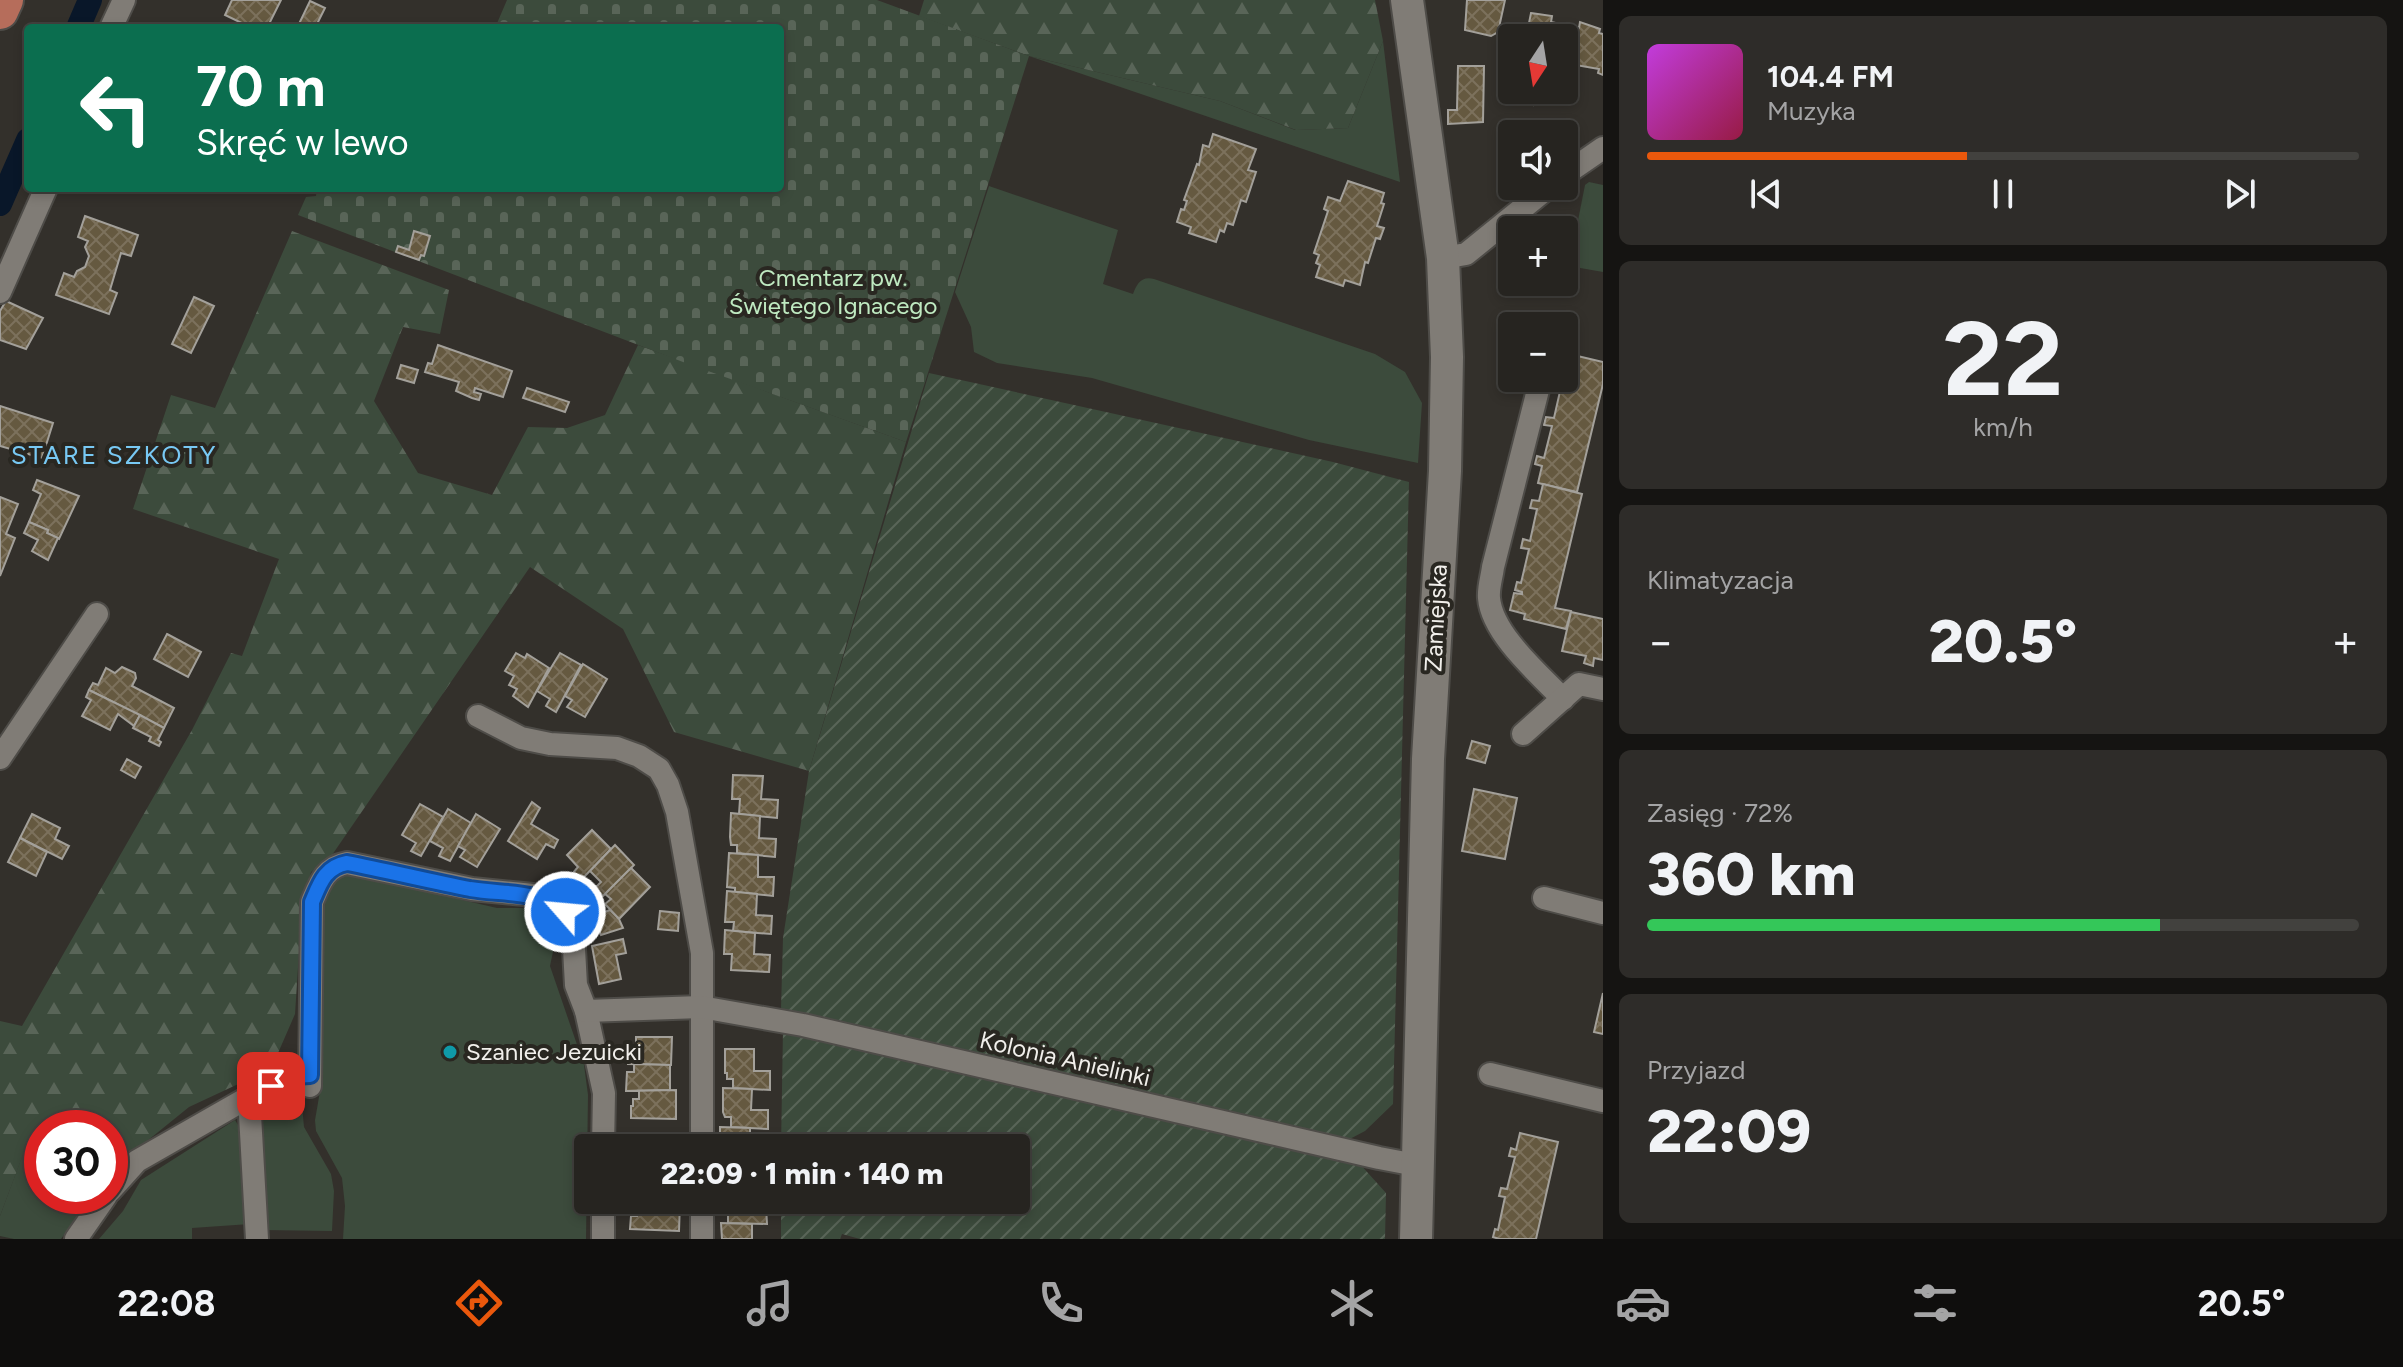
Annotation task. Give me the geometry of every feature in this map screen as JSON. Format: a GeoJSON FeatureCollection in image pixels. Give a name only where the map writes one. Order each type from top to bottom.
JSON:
{"type":"FeatureCollection","features":[{"type":"Feature","properties":{"kind":"main road"},"geometry":{"type":"LineString","coordinates":[[0,11],[5,0]]}},
{"type":"Feature","properties":{"kind":"street"},"geometry":{"type":"LineString","coordinates":[[113,24],[124,0]]}},
{"type":"Feature","properties":{"kind":"street","name":"Zamiejska"},"geometry":{"type":"LineString","coordinates":[[1407,0],[1443,258],[1447,357],[1445,471],[1430,715],[1416,1239]]}},
{"type":"Feature","properties":{"kind":"street"},"geometry":{"type":"LineString","coordinates":[[1578,165],[1603,148]]}},
{"type":"Feature","properties":{"kind":"street"},"geometry":{"type":"LineString","coordinates":[[0,292],[44,192]]}},
{"type":"Feature","properties":{"kind":"street"},"geometry":{"type":"LineString","coordinates":[[1443,258],[1466,254],[1533,200]]}},
{"type":"Feature","properties":{"kind":"street"},"geometry":{"type":"LineString","coordinates":[[1537,392],[1504,522],[1489,598],[1508,640],[1563,699]]}},
{"type":"Feature","properties":{"kind":"street"},"geometry":{"type":"LineString","coordinates":[[0,758],[97,614]]}},
{"type":"Feature","properties":{"kind":"street"},"geometry":{"type":"LineString","coordinates":[[1523,734],[1579,684],[1603,689]]}},
{"type":"Feature","properties":{"kind":"street"},"geometry":{"type":"LineString","coordinates":[[478,716],[521,738],[550,744],[617,748],[639,756],[659,769],[668,785],[677,812],[702,953],[702,1134]]}},
{"type":"Feature","properties":{"kind":"street"},"geometry":{"type":"LineString","coordinates":[[128,1171],[137,1161],[249,1097],[293,1076],[310,1081],[312,902],[322,878],[335,865],[347,863],[472,889],[533,895],[550,901],[565,912],[573,931],[576,985],[586,1011],[604,1093],[603,1134]]}},
{"type":"Feature","properties":{"kind":"street"},"geometry":{"type":"LineString","coordinates":[[1544,898],[1603,913]]}},
{"type":"Feature","properties":{"kind":"street","name":"Kolonia Anielinki"},"geometry":{"type":"LineString","coordinates":[[586,1011],[701,1007],[803,1025],[1416,1165]]}},
{"type":"Feature","properties":{"kind":"street"},"geometry":{"type":"LineString","coordinates":[[1490,1074],[1603,1101]]}},
{"type":"Feature","properties":{"kind":"street"},"geometry":{"type":"LineString","coordinates":[[249,1097],[257,1239]]}},
{"type":"Feature","properties":{"kind":"street"},"geometry":{"type":"LineString","coordinates":[[76,1239],[93,1214]]}},
{"type":"Feature","properties":{"kind":"street"},"geometry":{"type":"LineString","coordinates":[[603,1214],[603,1239]]}},
{"type":"Feature","properties":{"kind":"street"},"geometry":{"type":"LineString","coordinates":[[702,1214],[702,1239]]}},
{"type":"Feature","properties":{"kind":"green space","name":"Cmentarz pw. Świętego Ignacego"},"geometry":{"type":"Polygon","coordinates":[[[507,0],[877,0],[1029,56],[906,442],[683,362],[298,215],[306,197],[316,196],[316,192],[784,192],[784,24],[497,24],[507,0]]]}},
{"type":"Feature","properties":{"kind":"green space"},"geometry":{"type":"Polygon","coordinates":[[[924,0],[1375,0],[1383,41],[1348,128],[1296,130],[1220,101],[1029,56],[919,16],[924,0]]]}},
{"type":"Feature","properties":{"kind":"green space"},"geometry":{"type":"Polygon","coordinates":[[[1383,41],[1400,182],[1029,56],[1220,101],[1295,130],[1348,128],[1383,41]]]}},
{"type":"Feature","properties":{"kind":"green space"},"geometry":{"type":"Polygon","coordinates":[[[1589,182],[1603,185],[1603,272],[1578,268],[1578,220],[1585,185],[1589,182]]]}},
{"type":"Feature","properties":{"kind":"green space"},"geometry":{"type":"Polygon","coordinates":[[[989,186],[1118,230],[1103,284],[1133,294],[1140,282],[1154,279],[1375,354],[1405,372],[1422,403],[1418,463],[1309,440],[1092,378],[997,363],[974,352],[971,327],[955,292],[989,186]]]}},
{"type":"Feature","properties":{"kind":"green space"},"geometry":{"type":"Polygon","coordinates":[[[292,231],[449,290],[440,334],[403,327],[374,401],[418,473],[492,495],[528,427],[567,428],[605,415],[638,345],[906,442],[809,771],[674,732],[623,629],[530,567],[332,855],[311,872],[302,905],[295,1014],[275,1060],[249,1079],[189,1107],[128,1156],[128,1110],[24,1110],[24,1152],[0,1216],[0,1021],[22,1026],[192,730],[231,653],[242,656],[279,559],[133,509],[171,395],[215,408],[292,231]]]}},
{"type":"Feature","properties":{"kind":"green space"},"geometry":{"type":"Polygon","coordinates":[[[929,373],[1333,462],[1409,482],[1393,1104],[1365,1131],[1344,1142],[1203,1106],[781,1009],[783,938],[809,771],[929,373]]]}},
{"type":"Feature","properties":{"kind":"green space","name":"Szaniec Jezuicki"},"geometry":{"type":"Polygon","coordinates":[[[346,873],[497,908],[529,908],[549,916],[557,933],[550,966],[584,1065],[588,1095],[587,1134],[574,1134],[574,1214],[586,1214],[586,1239],[343,1239],[345,1206],[342,1178],[316,1131],[315,1120],[323,1074],[320,905],[330,879],[346,873]]]}},
{"type":"Feature","properties":{"kind":"green space"},"geometry":{"type":"Polygon","coordinates":[[[783,1029],[1359,1163],[1386,1193],[1385,1239],[860,1239],[842,1234],[840,1239],[781,1239],[781,1214],[1030,1214],[1030,1134],[781,1134],[783,1029]]]}},
{"type":"Feature","properties":{"kind":"green space"},"geometry":{"type":"Polygon","coordinates":[[[300,1084],[304,1127],[331,1174],[334,1191],[332,1231],[262,1230],[257,1105],[300,1084]]]}},
{"type":"Feature","properties":{"kind":"green space"},"geometry":{"type":"Polygon","coordinates":[[[235,1120],[243,1133],[250,1224],[192,1228],[192,1239],[99,1239],[120,1214],[128,1214],[128,1202],[141,1180],[235,1120]]]}},
{"type":"Feature","properties":{"kind":"green space"},"geometry":{"type":"Polygon","coordinates":[[[24,1151],[24,1214],[78,1214],[61,1239],[0,1236],[0,1216],[24,1151]]]}},
{"type":"Feature","properties":{"kind":"building"},"geometry":{"type":"Polygon","coordinates":[[[232,0],[281,0],[269,24],[244,24],[225,15],[232,0]]]}},
{"type":"Feature","properties":{"kind":"building"},"geometry":{"type":"Polygon","coordinates":[[[1467,0],[1505,0],[1498,32],[1491,36],[1465,30],[1467,0]]]}},
{"type":"Feature","properties":{"kind":"building"},"geometry":{"type":"Polygon","coordinates":[[[310,1],[325,8],[317,24],[299,24],[310,1]]]}},
{"type":"Feature","properties":{"kind":"building"},"geometry":{"type":"Polygon","coordinates":[[[1531,13],[1552,16],[1551,22],[1560,24],[1529,24],[1531,13]]]}},
{"type":"Feature","properties":{"kind":"building"},"geometry":{"type":"Polygon","coordinates":[[[1580,22],[1600,29],[1599,33],[1603,34],[1603,75],[1598,73],[1599,69],[1578,65],[1580,22]]]}},
{"type":"Feature","properties":{"kind":"building"},"geometry":{"type":"Polygon","coordinates":[[[1458,66],[1484,66],[1483,122],[1448,124],[1448,110],[1457,110],[1458,66]]]}},
{"type":"Feature","properties":{"kind":"building"},"geometry":{"type":"Polygon","coordinates":[[[1213,134],[1256,149],[1248,170],[1256,172],[1246,202],[1241,200],[1233,225],[1227,223],[1224,232],[1220,230],[1216,242],[1189,233],[1191,227],[1177,222],[1181,209],[1184,210],[1187,201],[1184,200],[1199,165],[1203,145],[1209,147],[1213,134]]]}},
{"type":"Feature","properties":{"kind":"building"},"geometry":{"type":"Polygon","coordinates":[[[1348,181],[1384,193],[1377,226],[1384,228],[1380,239],[1376,238],[1368,263],[1365,262],[1360,285],[1345,280],[1343,286],[1316,277],[1320,265],[1316,263],[1319,255],[1314,253],[1328,211],[1324,209],[1328,197],[1340,201],[1348,181]]]}},
{"type":"Feature","properties":{"kind":"building"},"geometry":{"type":"Polygon","coordinates":[[[85,216],[138,235],[131,256],[121,253],[110,290],[117,293],[109,314],[56,295],[64,273],[74,277],[77,271],[85,267],[89,256],[85,247],[88,241],[78,237],[85,216]]]}},
{"type":"Feature","properties":{"kind":"building"},"geometry":{"type":"Polygon","coordinates":[[[414,231],[430,236],[424,256],[421,255],[419,260],[396,252],[398,246],[409,250],[414,231]]]}},
{"type":"Feature","properties":{"kind":"building"},"geometry":{"type":"Polygon","coordinates":[[[194,297],[214,306],[191,353],[172,344],[194,297]]]}},
{"type":"Feature","properties":{"kind":"building"},"geometry":{"type":"Polygon","coordinates":[[[6,301],[43,318],[26,349],[0,340],[0,311],[6,301]]]}},
{"type":"Feature","properties":{"kind":"building"},"geometry":{"type":"Polygon","coordinates":[[[438,345],[512,371],[503,397],[475,388],[474,392],[481,394],[479,400],[472,398],[456,391],[459,382],[425,372],[428,363],[432,364],[438,345]]]}},
{"type":"Feature","properties":{"kind":"building"},"geometry":{"type":"Polygon","coordinates":[[[1578,356],[1603,362],[1603,384],[1577,492],[1538,483],[1542,466],[1535,464],[1537,456],[1544,458],[1552,426],[1544,425],[1546,417],[1554,418],[1560,392],[1578,392],[1578,356]]]}},
{"type":"Feature","properties":{"kind":"building"},"geometry":{"type":"Polygon","coordinates":[[[401,365],[418,370],[414,383],[397,378],[401,365]]]}},
{"type":"Feature","properties":{"kind":"building"},"geometry":{"type":"Polygon","coordinates":[[[527,388],[569,402],[565,412],[523,398],[527,388]]]}},
{"type":"Feature","properties":{"kind":"building"},"geometry":{"type":"Polygon","coordinates":[[[0,406],[53,423],[42,458],[0,446],[0,406]]]}},
{"type":"Feature","properties":{"kind":"building"},"geometry":{"type":"Polygon","coordinates":[[[37,480],[79,496],[59,539],[47,533],[48,530],[29,522],[41,494],[33,490],[37,480]]]}},
{"type":"Feature","properties":{"kind":"building"},"geometry":{"type":"Polygon","coordinates":[[[1543,484],[1582,494],[1555,608],[1571,611],[1566,629],[1524,619],[1525,614],[1510,610],[1514,593],[1522,594],[1515,590],[1517,582],[1521,583],[1529,549],[1521,548],[1523,539],[1530,541],[1537,509],[1530,508],[1532,500],[1539,501],[1543,484]]]}},
{"type":"Feature","properties":{"kind":"building"},"geometry":{"type":"Polygon","coordinates":[[[0,497],[18,504],[6,534],[15,538],[0,576],[0,497]]]}},
{"type":"Feature","properties":{"kind":"building"},"geometry":{"type":"Polygon","coordinates":[[[29,522],[58,538],[48,560],[32,551],[38,540],[24,533],[29,522]]]}},
{"type":"Feature","properties":{"kind":"building"},"geometry":{"type":"Polygon","coordinates":[[[1571,612],[1603,619],[1603,660],[1594,658],[1593,666],[1584,663],[1586,656],[1562,651],[1571,612]]]}},
{"type":"Feature","properties":{"kind":"building"},"geometry":{"type":"Polygon","coordinates":[[[167,634],[201,652],[188,677],[154,659],[167,634]]]}},
{"type":"Feature","properties":{"kind":"building"},"geometry":{"type":"Polygon","coordinates":[[[516,653],[525,658],[527,654],[549,668],[528,707],[513,696],[517,689],[509,685],[514,676],[505,671],[516,653]]]}},
{"type":"Feature","properties":{"kind":"building"},"geometry":{"type":"Polygon","coordinates":[[[560,653],[581,665],[556,712],[546,706],[550,699],[537,691],[560,653]]]}},
{"type":"Feature","properties":{"kind":"building"},"geometry":{"type":"Polygon","coordinates":[[[583,664],[607,679],[585,717],[567,707],[572,700],[565,696],[583,664]]]}},
{"type":"Feature","properties":{"kind":"building"},"geometry":{"type":"Polygon","coordinates":[[[122,667],[135,673],[132,686],[174,708],[164,728],[89,690],[93,683],[98,685],[106,668],[115,673],[122,667]]]}},
{"type":"Feature","properties":{"kind":"building"},"geometry":{"type":"Polygon","coordinates":[[[89,690],[140,715],[134,726],[118,714],[110,730],[82,716],[91,700],[86,697],[89,690]]]}},
{"type":"Feature","properties":{"kind":"building"},"geometry":{"type":"Polygon","coordinates":[[[140,715],[164,728],[158,740],[161,742],[159,746],[149,741],[151,737],[133,728],[140,715]]]}},
{"type":"Feature","properties":{"kind":"building"},"geometry":{"type":"Polygon","coordinates":[[[1472,741],[1490,746],[1485,763],[1467,758],[1472,741]]]}},
{"type":"Feature","properties":{"kind":"building"},"geometry":{"type":"Polygon","coordinates":[[[127,759],[141,767],[135,778],[121,770],[127,759]]]}},
{"type":"Feature","properties":{"kind":"building"},"geometry":{"type":"Polygon","coordinates":[[[733,775],[763,776],[761,799],[778,800],[777,818],[739,814],[740,799],[732,799],[733,775]]]}},
{"type":"Feature","properties":{"kind":"building"},"geometry":{"type":"Polygon","coordinates":[[[1474,789],[1517,798],[1505,859],[1462,851],[1474,789]]]}},
{"type":"Feature","properties":{"kind":"building"},"geometry":{"type":"Polygon","coordinates":[[[532,802],[540,808],[531,824],[558,840],[554,848],[546,844],[537,859],[508,841],[532,802]]]}},
{"type":"Feature","properties":{"kind":"building"},"geometry":{"type":"Polygon","coordinates":[[[420,804],[443,817],[421,856],[411,851],[416,843],[402,835],[420,804]]]}},
{"type":"Feature","properties":{"kind":"building"},"geometry":{"type":"Polygon","coordinates":[[[448,809],[471,823],[450,861],[439,856],[443,848],[430,841],[448,809]]]}},
{"type":"Feature","properties":{"kind":"building"},"geometry":{"type":"Polygon","coordinates":[[[731,813],[760,816],[759,838],[776,839],[775,857],[737,853],[737,845],[731,845],[731,813]]]}},
{"type":"Feature","properties":{"kind":"building"},"geometry":{"type":"Polygon","coordinates":[[[32,814],[60,828],[55,839],[69,846],[62,859],[20,838],[32,814]]]}},
{"type":"Feature","properties":{"kind":"building"},"geometry":{"type":"Polygon","coordinates":[[[476,814],[500,829],[477,867],[460,857],[465,850],[458,846],[476,814]]]}},
{"type":"Feature","properties":{"kind":"building"},"geometry":{"type":"Polygon","coordinates":[[[592,830],[611,849],[581,880],[573,873],[578,867],[567,855],[592,830]]]}},
{"type":"Feature","properties":{"kind":"building"},"geometry":{"type":"Polygon","coordinates":[[[20,838],[47,852],[36,876],[8,862],[20,838]]]}},
{"type":"Feature","properties":{"kind":"building"},"geometry":{"type":"Polygon","coordinates":[[[615,845],[634,865],[603,896],[595,888],[601,882],[590,871],[615,845]]]}},
{"type":"Feature","properties":{"kind":"building"},"geometry":{"type":"Polygon","coordinates":[[[729,853],[758,855],[758,877],[774,877],[773,896],[735,892],[735,888],[727,887],[729,853]]]}},
{"type":"Feature","properties":{"kind":"building"},"geometry":{"type":"Polygon","coordinates":[[[631,868],[650,887],[619,919],[605,904],[611,899],[605,894],[631,868]]]}},
{"type":"Feature","properties":{"kind":"building"},"geometry":{"type":"Polygon","coordinates":[[[727,891],[757,894],[756,915],[772,916],[771,934],[733,931],[734,922],[725,922],[727,891]]]}},
{"type":"Feature","properties":{"kind":"building"},"geometry":{"type":"Polygon","coordinates":[[[610,910],[623,928],[601,935],[594,916],[610,910]]]}},
{"type":"Feature","properties":{"kind":"building"},"geometry":{"type":"Polygon","coordinates":[[[660,911],[679,913],[678,931],[658,929],[660,911]]]}},
{"type":"Feature","properties":{"kind":"building"},"geometry":{"type":"Polygon","coordinates":[[[725,930],[755,933],[754,954],[770,955],[769,972],[731,970],[732,954],[724,954],[725,930]]]}},
{"type":"Feature","properties":{"kind":"building"},"geometry":{"type":"Polygon","coordinates":[[[623,939],[626,953],[616,955],[621,979],[599,984],[592,946],[623,939]]]}},
{"type":"Feature","properties":{"kind":"building"},"geometry":{"type":"Polygon","coordinates":[[[1603,993],[1603,1034],[1594,1032],[1603,993]]]}},
{"type":"Feature","properties":{"kind":"building"},"geometry":{"type":"Polygon","coordinates":[[[636,1037],[672,1037],[671,1065],[628,1064],[629,1046],[636,1046],[636,1037]]]}},
{"type":"Feature","properties":{"kind":"building"},"geometry":{"type":"Polygon","coordinates":[[[725,1049],[754,1049],[754,1071],[770,1071],[770,1090],[733,1088],[733,1079],[727,1079],[725,1073],[725,1049]]]}},
{"type":"Feature","properties":{"kind":"building"},"geometry":{"type":"Polygon","coordinates":[[[634,1064],[670,1065],[670,1090],[626,1091],[627,1072],[634,1072],[634,1064]]]}},
{"type":"Feature","properties":{"kind":"building"},"geometry":{"type":"Polygon","coordinates":[[[723,1088],[752,1089],[751,1110],[768,1110],[768,1129],[731,1127],[731,1117],[725,1117],[723,1112],[723,1088]]]}},
{"type":"Feature","properties":{"kind":"building"},"geometry":{"type":"Polygon","coordinates":[[[676,1090],[676,1119],[631,1118],[633,1099],[639,1099],[639,1091],[626,1091],[676,1090]]]}},
{"type":"Feature","properties":{"kind":"building"},"geometry":{"type":"Polygon","coordinates":[[[720,1127],[750,1128],[750,1134],[720,1134],[720,1127]]]}},
{"type":"Feature","properties":{"kind":"building"},"geometry":{"type":"Polygon","coordinates":[[[1520,1133],[1558,1142],[1536,1239],[1499,1239],[1493,1237],[1495,1229],[1498,1230],[1505,1197],[1499,1196],[1501,1188],[1507,1189],[1515,1157],[1509,1156],[1511,1148],[1516,1150],[1520,1133]]]}},
{"type":"Feature","properties":{"kind":"building"},"geometry":{"type":"Polygon","coordinates":[[[680,1214],[679,1231],[630,1229],[631,1216],[680,1214]]]}},
{"type":"Feature","properties":{"kind":"building"},"geometry":{"type":"Polygon","coordinates":[[[728,1214],[766,1214],[767,1224],[728,1223],[728,1214]]]}},
{"type":"Feature","properties":{"kind":"building"},"geometry":{"type":"Polygon","coordinates":[[[721,1223],[752,1224],[752,1239],[722,1239],[721,1223]]]}},
{"type":"Feature","properties":{"kind":"waterway"},"geometry":{"type":"LineString","coordinates":[[80,24],[90,0]]}},
{"type":"Feature","properties":{"kind":"waterway"},"geometry":{"type":"LineString","coordinates":[[0,204],[24,149]]}},
{"type":"Feature","properties":{"kind":"place","name":"Szaniec Jezuicki"},"geometry":{"type":"Point","coordinates":[450,1052]}},
{"type":"Feature","properties":{"kind":"district","name":"STARE SZKOTY"},"geometry":{"type":"Point","coordinates":[114,455]}},
{"type":"Feature","properties":{"kind":"route"},"geometry":{"type":"LineString","coordinates":[[271,1086],[293,1076],[310,1075],[312,902],[322,878],[335,865],[347,863],[472,889],[533,895],[550,901],[565,912]]}}]}
